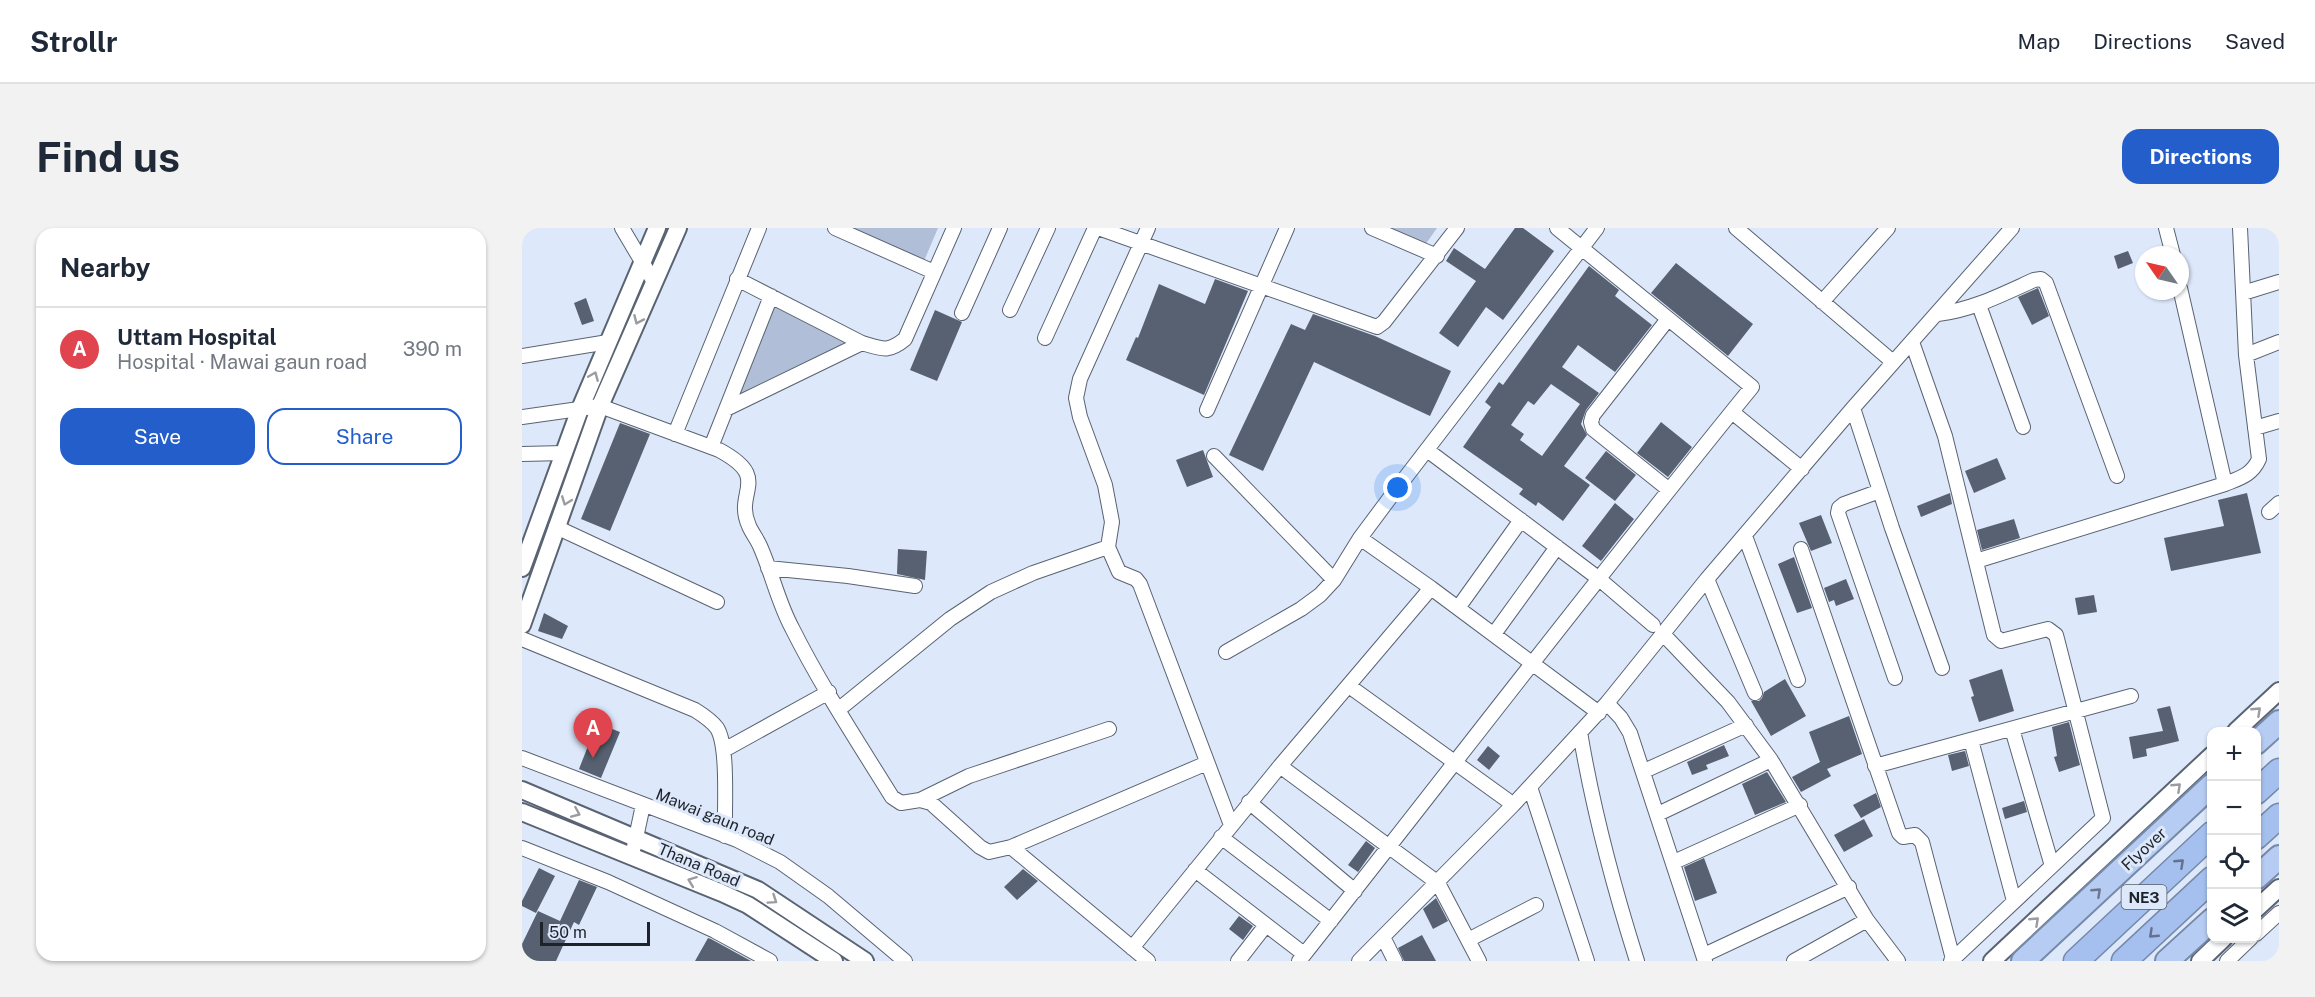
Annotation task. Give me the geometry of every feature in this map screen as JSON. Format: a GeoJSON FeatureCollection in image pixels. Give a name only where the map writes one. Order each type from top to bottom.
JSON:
{"type":"FeatureCollection","features":[{"type":"Feature","properties":{"kind":"highway"},"geometry":{"type":"LineString","coordinates":[[2261,738],[2279,722]]}},
{"type":"Feature","properties":{"kind":"highway"},"geometry":{"type":"LineString","coordinates":[[2261,787],[2279,771]]}},
{"type":"Feature","properties":{"kind":"highway","name":"Flyover"},"geometry":{"type":"LineString","coordinates":[[2023,961],[2207,789]]}},
{"type":"Feature","properties":{"kind":"highway"},"geometry":{"type":"LineString","coordinates":[[2258,835],[2279,816]]}},
{"type":"Feature","properties":{"kind":"highway","name":"NE3"},"geometry":{"type":"LineString","coordinates":[[2076,961],[2210,835]]}},
{"type":"Feature","properties":{"kind":"highway"},"geometry":{"type":"LineString","coordinates":[[2261,873],[2279,857]]}},
{"type":"Feature","properties":{"kind":"highway","name":"NE3"},"geometry":{"type":"LineString","coordinates":[[2124,961],[2207,883]]}},
{"type":"Feature","properties":{"kind":"highway"},"geometry":{"type":"LineString","coordinates":[[2168,961],[2207,924]]}},
{"type":"Feature","properties":{"kind":"street"},"geometry":{"type":"LineString","coordinates":[[622,228],[654,282]]}},
{"type":"Feature","properties":{"kind":"street"},"geometry":{"type":"LineString","coordinates":[[522,568],[580,409],[657,228]]}},
{"type":"Feature","properties":{"kind":"street"},"geometry":{"type":"LineString","coordinates":[[522,625],[600,406],[678,228]]}},
{"type":"Feature","properties":{"kind":"street"},"geometry":{"type":"LineString","coordinates":[[675,434],[759,228]]}},
{"type":"Feature","properties":{"kind":"street"},"geometry":{"type":"LineString","coordinates":[[835,228],[934,272]]}},
{"type":"Feature","properties":{"kind":"street"},"geometry":{"type":"LineString","coordinates":[[737,279],[862,343],[882,349],[894,348],[904,339],[954,228]]}},
{"type":"Feature","properties":{"kind":"street"},"geometry":{"type":"LineString","coordinates":[[962,313],[1000,228]]}},
{"type":"Feature","properties":{"kind":"street"},"geometry":{"type":"LineString","coordinates":[[1010,310],[1048,228]]}},
{"type":"Feature","properties":{"kind":"street"},"geometry":{"type":"LineString","coordinates":[[1046,338],[1097,228],[1377,327],[1384,322],[1457,228]]}},
{"type":"Feature","properties":{"kind":"street"},"geometry":{"type":"LineString","coordinates":[[1148,228],[1080,379],[1076,398],[1080,417],[1105,485],[1110,506],[1112,522],[1108,547],[1119,572],[1136,579],[1140,584],[1231,825]]}},
{"type":"Feature","properties":{"kind":"street"},"geometry":{"type":"LineString","coordinates":[[1207,410],[1287,228]]}},
{"type":"Feature","properties":{"kind":"street"},"geometry":{"type":"LineString","coordinates":[[1372,228],[1437,256]]}},
{"type":"Feature","properties":{"kind":"street"},"geometry":{"type":"LineString","coordinates":[[1195,870],[1266,925],[1302,958],[1668,489],[1752,387],[1557,228]]}},
{"type":"Feature","properties":{"kind":"street"},"geometry":{"type":"LineString","coordinates":[[1226,652],[1301,609],[1320,595],[1334,580],[1360,538],[1597,228]]}},
{"type":"Feature","properties":{"kind":"street"},"geometry":{"type":"LineString","coordinates":[[1736,228],[1893,362]]}},
{"type":"Feature","properties":{"kind":"street"},"geometry":{"type":"LineString","coordinates":[[1822,302],[1888,228]]}},
{"type":"Feature","properties":{"kind":"street"},"geometry":{"type":"LineString","coordinates":[[1359,961],[1438,883],[1603,708],[1707,579],[1853,408],[2012,228]]}},
{"type":"Feature","properties":{"kind":"street"},"geometry":{"type":"LineString","coordinates":[[2166,228],[2171,246]]}},
{"type":"Feature","properties":{"kind":"street"},"geometry":{"type":"LineString","coordinates":[[1976,561],[2224,484],[2247,476],[2254,468],[2259,459],[2246,355],[2240,228]]}},
{"type":"Feature","properties":{"kind":"street"},"geometry":{"type":"LineString","coordinates":[[1938,314],[1956,312],[1979,304],[2034,280],[2041,279],[2046,283],[2117,476]]}},
{"type":"Feature","properties":{"kind":"street"},"geometry":{"type":"LineString","coordinates":[[2243,293],[2279,282]]}},
{"type":"Feature","properties":{"kind":"street"},"geometry":{"type":"LineString","coordinates":[[711,447],[771,296]]}},
{"type":"Feature","properties":{"kind":"street"},"geometry":{"type":"LineString","coordinates":[[2183,300],[2224,484]]}},
{"type":"Feature","properties":{"kind":"street"},"geometry":{"type":"LineString","coordinates":[[1979,304],[2024,427]]}},
{"type":"Feature","properties":{"kind":"street"},"geometry":{"type":"LineString","coordinates":[[1668,319],[1593,415],[1591,422],[1593,429],[1668,489]]}},
{"type":"Feature","properties":{"kind":"street"},"geometry":{"type":"LineString","coordinates":[[522,356],[608,342]]}},
{"type":"Feature","properties":{"kind":"street"},"geometry":{"type":"LineString","coordinates":[[1801,549],[1899,833],[1903,837],[1915,835],[1922,842],[1952,960],[2103,818],[2056,635],[2048,629],[2006,641],[1997,640],[1994,635],[1945,436],[1912,342]]}},
{"type":"Feature","properties":{"kind":"street"},"geometry":{"type":"LineString","coordinates":[[2246,355],[2279,342]]}},
{"type":"Feature","properties":{"kind":"street"},"geometry":{"type":"LineString","coordinates":[[726,409],[862,343]]}},
{"type":"Feature","properties":{"kind":"street"},"geometry":{"type":"LineString","coordinates":[[522,417],[600,406],[711,447],[736,459],[747,472],[750,488],[745,514],[790,626],[838,710],[892,797],[901,803],[920,800],[969,776],[1109,729]]}},
{"type":"Feature","properties":{"kind":"street"},"geometry":{"type":"LineString","coordinates":[[1853,408],[1942,668]]}},
{"type":"Feature","properties":{"kind":"street"},"geometry":{"type":"LineString","coordinates":[[1732,412],[1802,469]]}},
{"type":"Feature","properties":{"kind":"street"},"geometry":{"type":"LineString","coordinates":[[2255,428],[2279,421]]}},
{"type":"Feature","properties":{"kind":"street"},"geometry":{"type":"LineString","coordinates":[[1427,450],[1557,546],[1653,625]]}},
{"type":"Feature","properties":{"kind":"street"},"geometry":{"type":"LineString","coordinates":[[522,453],[564,453]]}},
{"type":"Feature","properties":{"kind":"street"},"geometry":{"type":"LineString","coordinates":[[1214,456],[1334,580]]}},
{"type":"Feature","properties":{"kind":"street"},"geometry":{"type":"LineString","coordinates":[[1880,491],[1844,504],[1839,508],[1838,513],[1895,678]]}},
{"type":"Feature","properties":{"kind":"street"},"geometry":{"type":"LineString","coordinates":[[1458,608],[1521,520]]}},
{"type":"Feature","properties":{"kind":"street"},"geometry":{"type":"LineString","coordinates":[[556,527],[717,602]]}},
{"type":"Feature","properties":{"kind":"street"},"geometry":{"type":"LineString","coordinates":[[1745,536],[1798,680]]}},
{"type":"Feature","properties":{"kind":"street"},"geometry":{"type":"LineString","coordinates":[[1360,538],[1532,662],[1621,718],[1630,733],[1644,771],[1705,958],[1849,887]]}},
{"type":"Feature","properties":{"kind":"street"},"geometry":{"type":"LineString","coordinates":[[1494,634],[1557,546]]}},
{"type":"Feature","properties":{"kind":"street"},"geometry":{"type":"LineString","coordinates":[[838,710],[950,619],[991,592],[1033,573],[1108,547]]}},
{"type":"Feature","properties":{"kind":"street"},"geometry":{"type":"LineString","coordinates":[[768,568],[915,586]]}},
{"type":"Feature","properties":{"kind":"street"},"geometry":{"type":"LineString","coordinates":[[1707,579],[1755,693]]}},
{"type":"Feature","properties":{"kind":"street"},"geometry":{"type":"LineString","coordinates":[[1132,948],[1249,802],[1431,588]]}},
{"type":"Feature","properties":{"kind":"street"},"geometry":{"type":"LineString","coordinates":[[1664,634],[1728,702],[1746,725],[1800,805],[1867,920],[1898,961]]}},
{"type":"Feature","properties":{"kind":"street"},"geometry":{"type":"LineString","coordinates":[[522,639],[695,710],[709,719],[718,730],[724,750],[725,836]]}},
{"type":"Feature","properties":{"kind":"street"},"geometry":{"type":"LineString","coordinates":[[1349,686],[1507,800]]}},
{"type":"Feature","properties":{"kind":"street"},"geometry":{"type":"LineString","coordinates":[[2241,727],[2279,691]]}},
{"type":"Feature","properties":{"kind":"street"},"geometry":{"type":"LineString","coordinates":[[724,750],[829,692]]}},
{"type":"Feature","properties":{"kind":"street"},"geometry":{"type":"LineString","coordinates":[[1875,766],[2131,696]]}},
{"type":"Feature","properties":{"kind":"street"},"geometry":{"type":"LineString","coordinates":[[1644,771],[1746,725]]}},
{"type":"Feature","properties":{"kind":"street"},"geometry":{"type":"LineString","coordinates":[[2012,729],[2052,866]]}},
{"type":"Feature","properties":{"kind":"street"},"geometry":{"type":"LineString","coordinates":[[1581,732],[1590,792],[1602,843],[1637,961]]}},
{"type":"Feature","properties":{"kind":"street"},"geometry":{"type":"LineString","coordinates":[[1971,740],[2014,901]]}},
{"type":"Feature","properties":{"kind":"street","name":"Mawai gaun road"},"geometry":{"type":"LineString","coordinates":[[522,758],[725,836],[780,862],[828,896],[905,961]]}},
{"type":"Feature","properties":{"kind":"street"},"geometry":{"type":"LineString","coordinates":[[1992,961],[2207,758]]}},
{"type":"Feature","properties":{"kind":"street"},"geometry":{"type":"LineString","coordinates":[[1658,814],[1771,760]]}},
{"type":"Feature","properties":{"kind":"street"},"geometry":{"type":"LineString","coordinates":[[920,800],[931,803],[941,810],[980,848],[989,852],[1011,847],[1207,763]]}},
{"type":"Feature","properties":{"kind":"street"},"geometry":{"type":"LineString","coordinates":[[1280,766],[1438,883],[1479,961]]}},
{"type":"Feature","properties":{"kind":"street"},"geometry":{"type":"LineString","coordinates":[[1530,787],[1587,961]]}},
{"type":"Feature","properties":{"kind":"street","name":"Thana Road"},"geometry":{"type":"LineString","coordinates":[[522,790],[758,890],[865,961]]}},
{"type":"Feature","properties":{"kind":"street"},"geometry":{"type":"LineString","coordinates":[[1249,802],[1355,891]]}},
{"type":"Feature","properties":{"kind":"street"},"geometry":{"type":"LineString","coordinates":[[1674,862],[1800,805]]}},
{"type":"Feature","properties":{"kind":"street"},"geometry":{"type":"LineString","coordinates":[[630,857],[638,840],[644,806]]}},
{"type":"Feature","properties":{"kind":"street","name":"Thana Road"},"geometry":{"type":"LineString","coordinates":[[522,812],[748,905],[834,961]]}},
{"type":"Feature","properties":{"kind":"street"},"geometry":{"type":"LineString","coordinates":[[1221,837],[1331,921]]}},
{"type":"Feature","properties":{"kind":"street"},"geometry":{"type":"LineString","coordinates":[[1011,847],[1148,961]]}},
{"type":"Feature","properties":{"kind":"street"},"geometry":{"type":"LineString","coordinates":[[522,848],[608,882],[715,931],[770,961]]}},
{"type":"Feature","properties":{"kind":"street"},"geometry":{"type":"LineString","coordinates":[[2261,904],[2279,888]]}},
{"type":"Feature","properties":{"kind":"street"},"geometry":{"type":"LineString","coordinates":[[1468,940],[1536,905]]}},
{"type":"Feature","properties":{"kind":"street"},"geometry":{"type":"LineString","coordinates":[[2261,929],[2279,913]]}},
{"type":"Feature","properties":{"kind":"street"},"geometry":{"type":"LineString","coordinates":[[1794,961],[1867,920]]}},
{"type":"Feature","properties":{"kind":"street"},"geometry":{"type":"LineString","coordinates":[[1238,961],[1266,925]]}},
{"type":"Feature","properties":{"kind":"street"},"geometry":{"type":"LineString","coordinates":[[1383,937],[1395,961]]}},
{"type":"Feature","properties":{"kind":"street"},"geometry":{"type":"LineString","coordinates":[[2200,961],[2220,943]]}},
{"type":"Feature","properties":{"kind":"street"},"geometry":{"type":"LineString","coordinates":[[2227,961],[2247,943]]}},
{"type":"Feature","properties":{"kind":"shaded area"},"geometry":{"type":"Polygon","coordinates":[[[847,228],[938,228],[924,261],[847,228]]]}},
{"type":"Feature","properties":{"kind":"shaded area"},"geometry":{"type":"Polygon","coordinates":[[[1385,228],[1437,228],[1425,245],[1385,228]]]}},
{"type":"Feature","properties":{"kind":"shaded area"},"geometry":{"type":"Polygon","coordinates":[[[773,302],[854,344],[734,401],[773,302]]]}},
{"type":"Feature","properties":{"kind":"building"},"geometry":{"type":"Polygon","coordinates":[[[1515,228],[1523,228],[1554,251],[1503,320],[1486,307],[1458,347],[1439,333],[1476,281],[1446,261],[1454,248],[1485,269],[1515,228]]]}},
{"type":"Feature","properties":{"kind":"building"},"geometry":{"type":"Polygon","coordinates":[[[2128,251],[2133,263],[2118,269],[2114,256],[2128,251]]]}},
{"type":"Feature","properties":{"kind":"building"},"geometry":{"type":"Polygon","coordinates":[[[1676,263],[1753,324],[1728,356],[1651,293],[1676,263]]]}},
{"type":"Feature","properties":{"kind":"building"},"geometry":{"type":"Polygon","coordinates":[[[1589,266],[1619,290],[1615,296],[1652,325],[1615,372],[1578,345],[1562,367],[1599,393],[1586,410],[1581,424],[1587,435],[1564,466],[1590,485],[1563,521],[1538,502],[1536,506],[1519,494],[1523,489],[1463,447],[1491,407],[1485,402],[1499,382],[1503,385],[1589,266]],[[1551,384],[1534,405],[1528,401],[1511,425],[1524,434],[1520,440],[1542,456],[1580,404],[1551,384]]]}},
{"type":"Feature","properties":{"kind":"building"},"geometry":{"type":"Polygon","coordinates":[[[1215,279],[1248,291],[1204,395],[1126,360],[1136,337],[1138,338],[1159,284],[1205,304],[1215,279]]]}},
{"type":"Feature","properties":{"kind":"building"},"geometry":{"type":"Polygon","coordinates":[[[2038,288],[2049,316],[2032,325],[2018,297],[2038,288]]]}},
{"type":"Feature","properties":{"kind":"building"},"geometry":{"type":"Polygon","coordinates":[[[586,298],[594,321],[582,325],[574,303],[586,298]]]}},
{"type":"Feature","properties":{"kind":"building"},"geometry":{"type":"Polygon","coordinates":[[[935,310],[962,322],[937,381],[910,370],[935,310]]]}},
{"type":"Feature","properties":{"kind":"building"},"geometry":{"type":"Polygon","coordinates":[[[1313,314],[1375,336],[1451,371],[1430,416],[1314,362],[1263,471],[1229,455],[1291,324],[1305,330],[1313,314]]]}},
{"type":"Feature","properties":{"kind":"building"},"geometry":{"type":"Polygon","coordinates":[[[1661,422],[1692,447],[1668,477],[1637,453],[1661,422]]]}},
{"type":"Feature","properties":{"kind":"building"},"geometry":{"type":"Polygon","coordinates":[[[620,423],[650,434],[610,531],[581,519],[620,423]]]}},
{"type":"Feature","properties":{"kind":"building"},"geometry":{"type":"Polygon","coordinates":[[[1203,450],[1213,477],[1187,487],[1176,460],[1203,450]]]}},
{"type":"Feature","properties":{"kind":"building"},"geometry":{"type":"Polygon","coordinates":[[[1606,451],[1636,475],[1615,501],[1585,478],[1606,451]]]}},
{"type":"Feature","properties":{"kind":"building"},"geometry":{"type":"Polygon","coordinates":[[[1997,458],[2006,479],[1974,493],[1965,471],[1997,458]]]}},
{"type":"Feature","properties":{"kind":"building"},"geometry":{"type":"Polygon","coordinates":[[[1950,493],[1952,504],[1921,517],[1917,506],[1950,493]]]}},
{"type":"Feature","properties":{"kind":"building"},"geometry":{"type":"Polygon","coordinates":[[[2247,493],[2261,553],[2171,571],[2164,538],[2224,526],[2218,500],[2247,493]]]}},
{"type":"Feature","properties":{"kind":"building"},"geometry":{"type":"Polygon","coordinates":[[[1615,503],[1634,519],[1601,561],[1582,546],[1615,503]]]}},
{"type":"Feature","properties":{"kind":"building"},"geometry":{"type":"Polygon","coordinates":[[[1821,515],[1832,543],[1811,551],[1799,523],[1821,515]]]}},
{"type":"Feature","properties":{"kind":"building"},"geometry":{"type":"Polygon","coordinates":[[[2014,519],[2020,538],[1982,550],[1977,530],[2014,519]]]}},
{"type":"Feature","properties":{"kind":"building"},"geometry":{"type":"Polygon","coordinates":[[[898,549],[927,551],[925,580],[897,574],[898,549]]]}},
{"type":"Feature","properties":{"kind":"building"},"geometry":{"type":"Polygon","coordinates":[[[1794,557],[1812,608],[1797,613],[1778,564],[1794,557]]]}},
{"type":"Feature","properties":{"kind":"building"},"geometry":{"type":"Polygon","coordinates":[[[1846,579],[1854,599],[1836,606],[1834,600],[1829,602],[1824,588],[1846,579]]]}},
{"type":"Feature","properties":{"kind":"building"},"geometry":{"type":"Polygon","coordinates":[[[2094,595],[2097,612],[2078,615],[2075,598],[2094,595]]]}},
{"type":"Feature","properties":{"kind":"building"},"geometry":{"type":"Polygon","coordinates":[[[544,613],[568,626],[562,639],[538,631],[544,613]]]}},
{"type":"Feature","properties":{"kind":"building"},"geometry":{"type":"Polygon","coordinates":[[[2002,669],[2014,711],[1979,722],[1971,697],[1974,696],[1969,680],[2002,669]]]}},
{"type":"Feature","properties":{"kind":"building"},"geometry":{"type":"Polygon","coordinates":[[[1785,679],[1806,716],[1771,736],[1751,701],[1759,701],[1764,692],[1785,679]]]}},
{"type":"Feature","properties":{"kind":"building"},"geometry":{"type":"Polygon","coordinates":[[[2170,706],[2179,741],[2146,749],[2147,756],[2133,759],[2129,737],[2163,731],[2157,709],[2170,706]]]}},
{"type":"Feature","properties":{"kind":"building"},"geometry":{"type":"Polygon","coordinates":[[[1849,716],[1862,754],[1827,769],[1831,776],[1801,792],[1792,777],[1820,762],[1809,732],[1849,716]]]}},
{"type":"Feature","properties":{"kind":"building"},"geometry":{"type":"Polygon","coordinates":[[[2069,722],[2080,765],[2059,772],[2054,757],[2057,756],[2052,727],[2069,722]]]}},
{"type":"Feature","properties":{"kind":"building"},"geometry":{"type":"Polygon","coordinates":[[[597,723],[620,732],[601,778],[579,769],[597,723]]]}},
{"type":"Feature","properties":{"kind":"building"},"geometry":{"type":"Polygon","coordinates":[[[1724,745],[1729,756],[1706,765],[1708,769],[1692,775],[1687,762],[1724,745]]]}},
{"type":"Feature","properties":{"kind":"building"},"geometry":{"type":"Polygon","coordinates":[[[1488,746],[1500,756],[1489,770],[1477,760],[1488,746]]]}},
{"type":"Feature","properties":{"kind":"building"},"geometry":{"type":"Polygon","coordinates":[[[1965,751],[1969,766],[1952,771],[1948,755],[1965,751]]]}},
{"type":"Feature","properties":{"kind":"building"},"geometry":{"type":"Polygon","coordinates":[[[1767,772],[1786,802],[1755,815],[1742,784],[1767,772]]]}},
{"type":"Feature","properties":{"kind":"building"},"geometry":{"type":"Polygon","coordinates":[[[1876,793],[1881,807],[1861,818],[1853,805],[1876,793]]]}},
{"type":"Feature","properties":{"kind":"building"},"geometry":{"type":"Polygon","coordinates":[[[2024,801],[2027,812],[2005,819],[2002,808],[2024,801]]]}},
{"type":"Feature","properties":{"kind":"building"},"geometry":{"type":"Polygon","coordinates":[[[1864,819],[1873,836],[1844,852],[1834,835],[1864,819]]]}},
{"type":"Feature","properties":{"kind":"building"},"geometry":{"type":"Polygon","coordinates":[[[1366,841],[1375,848],[1358,872],[1348,865],[1366,841]]]}},
{"type":"Feature","properties":{"kind":"building"},"geometry":{"type":"Polygon","coordinates":[[[1704,858],[1717,893],[1695,901],[1684,867],[1704,858]]]}},
{"type":"Feature","properties":{"kind":"building"},"geometry":{"type":"Polygon","coordinates":[[[539,868],[555,876],[536,913],[522,906],[522,901],[539,868]]]}},
{"type":"Feature","properties":{"kind":"building"},"geometry":{"type":"Polygon","coordinates":[[[1023,869],[1038,881],[1017,900],[1004,887],[1023,869]]]}},
{"type":"Feature","properties":{"kind":"building"},"geometry":{"type":"Polygon","coordinates":[[[579,880],[597,887],[579,925],[574,922],[556,961],[522,961],[522,944],[538,911],[560,921],[579,880]]]}},
{"type":"Feature","properties":{"kind":"building"},"geometry":{"type":"Polygon","coordinates":[[[1436,898],[1448,921],[1433,929],[1423,909],[1436,898]]]}},
{"type":"Feature","properties":{"kind":"building"},"geometry":{"type":"Polygon","coordinates":[[[1239,916],[1253,926],[1243,940],[1229,929],[1239,916]]]}},
{"type":"Feature","properties":{"kind":"building"},"geometry":{"type":"Polygon","coordinates":[[[1422,935],[1436,961],[1404,961],[1398,948],[1422,935]]]}},
{"type":"Feature","properties":{"kind":"building"},"geometry":{"type":"Polygon","coordinates":[[[708,938],[711,939],[751,961],[695,961],[708,938]]]}},
{"type":"Feature","properties":{"kind":"place","name":"Uttam Hospital"},"geometry":{"type":"Point","coordinates":[593,758]}}]}
